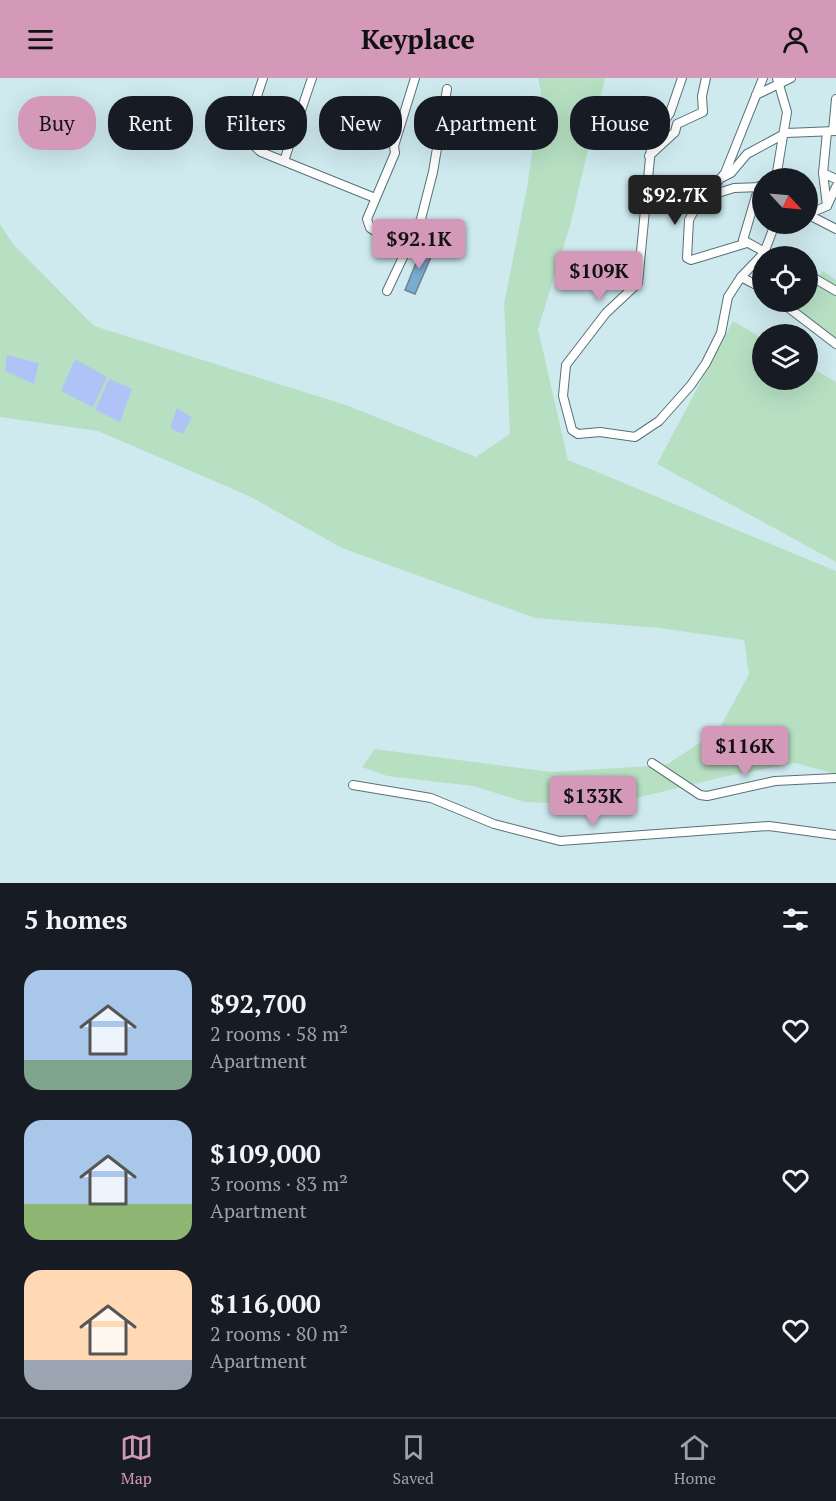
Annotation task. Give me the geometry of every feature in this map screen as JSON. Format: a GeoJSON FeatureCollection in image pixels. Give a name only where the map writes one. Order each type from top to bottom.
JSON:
{"type":"FeatureCollection","features":[{"type":"Feature","properties":{"kind":"street"},"geometry":{"type":"LineString","coordinates":[[263,78],[247,132],[250,144],[261,152],[375,198]]}},
{"type":"Feature","properties":{"kind":"street"},"geometry":{"type":"LineString","coordinates":[[284,161],[312,78]]}},
{"type":"Feature","properties":{"kind":"street"},"geometry":{"type":"LineString","coordinates":[[407,252],[370,228],[367,219],[395,153],[394,146],[416,78]]}},
{"type":"Feature","properties":{"kind":"street"},"geometry":{"type":"LineString","coordinates":[[682,78],[670,113],[652,137],[638,283],[606,313],[566,365],[563,396],[572,430],[578,434],[600,432],[635,437],[659,421],[691,385],[706,363],[721,333],[728,297],[741,278],[752,268]]}},
{"type":"Feature","properties":{"kind":"street"},"geometry":{"type":"LineString","coordinates":[[649,156],[675,132],[677,124],[703,112],[702,96],[706,78]]}},
{"type":"Feature","properties":{"kind":"street"},"geometry":{"type":"LineString","coordinates":[[747,243],[709,256],[689,259],[689,220],[723,177],[763,78]]}},
{"type":"Feature","properties":{"kind":"street"},"geometry":{"type":"LineString","coordinates":[[756,95],[779,81],[791,78]]}},
{"type":"Feature","properties":{"kind":"street"},"geometry":{"type":"LineString","coordinates":[[778,168],[786,133],[787,112],[779,81]]}},
{"type":"Feature","properties":{"kind":"street"},"geometry":{"type":"LineString","coordinates":[[387,291],[417,232],[429,193],[447,89]]}},
{"type":"Feature","properties":{"kind":"street"},"geometry":{"type":"LineString","coordinates":[[827,207],[823,173],[836,99]]}},
{"type":"Feature","properties":{"kind":"street"},"geometry":{"type":"LineString","coordinates":[[723,177],[731,173],[747,154],[786,133],[832,131]]}},
{"type":"Feature","properties":{"kind":"street"},"geometry":{"type":"LineString","coordinates":[[823,173],[836,179]]}},
{"type":"Feature","properties":{"kind":"street"},"geometry":{"type":"LineString","coordinates":[[705,197],[734,188],[752,187]]}},
{"type":"Feature","properties":{"kind":"street"},"geometry":{"type":"LineString","coordinates":[[818,210],[827,207],[836,188]]}},
{"type":"Feature","properties":{"kind":"street"},"geometry":{"type":"LineString","coordinates":[[752,215],[744,240],[753,246]]}},
{"type":"Feature","properties":{"kind":"street"},"geometry":{"type":"LineString","coordinates":[[818,219],[836,229]]}},
{"type":"Feature","properties":{"kind":"street"},"geometry":{"type":"LineString","coordinates":[[741,278],[752,283]]}},
{"type":"Feature","properties":{"kind":"street"},"geometry":{"type":"LineString","coordinates":[[818,280],[836,291]]}},
{"type":"Feature","properties":{"kind":"street"},"geometry":{"type":"LineString","coordinates":[[794,312],[836,344]]}},
{"type":"Feature","properties":{"kind":"street"},"geometry":{"type":"LineString","coordinates":[[652,763],[700,795],[707,796],[775,781],[836,778]]}},
{"type":"Feature","properties":{"kind":"street"},"geometry":{"type":"LineString","coordinates":[[352,785],[431,798],[494,824],[560,841],[769,826],[836,835]]}},
{"type":"Feature","properties":{"kind":"green space"},"geometry":{"type":"Polygon","coordinates":[[[538,78],[605,78],[601,96],[570,96],[570,150],[588,150],[570,226],[538,329],[568,460],[836,571],[836,774],[795,763],[723,777],[607,805],[525,802],[473,786],[387,776],[362,767],[375,749],[551,772],[666,765],[718,731],[749,674],[744,640],[659,628],[535,618],[342,548],[249,496],[98,431],[0,417],[0,224],[13,244],[94,326],[346,405],[476,457],[510,434],[504,304],[533,150],[558,150],[558,96],[541,96],[538,78]]]}},
{"type":"Feature","properties":{"kind":"green space"},"geometry":{"type":"Polygon","coordinates":[[[823,271],[836,280],[836,350],[818,336],[818,324],[804,324],[791,314],[792,312],[818,312],[818,278],[823,271]]]}},
{"type":"Feature","properties":{"kind":"green space"},"geometry":{"type":"Polygon","coordinates":[[[733,321],[752,332],[752,390],[818,390],[818,371],[836,382],[836,562],[657,464],[733,321]]]}},
{"type":"Feature","properties":{"kind":"water"},"geometry":{"type":"Polygon","coordinates":[[[7,355],[39,363],[34,384],[5,371],[7,355]]]}},
{"type":"Feature","properties":{"kind":"water"},"geometry":{"type":"Polygon","coordinates":[[[75,359],[107,377],[93,407],[61,391],[75,359]]]}},
{"type":"Feature","properties":{"kind":"water"},"geometry":{"type":"Polygon","coordinates":[[[109,379],[132,389],[120,422],[95,410],[109,379]]]}},
{"type":"Feature","properties":{"kind":"water"},"geometry":{"type":"Polygon","coordinates":[[[177,408],[192,417],[183,434],[170,428],[177,408]]]}},
{"type":"Feature","properties":{"kind":"building"},"geometry":{"type":"Polygon","coordinates":[[[423,246],[434,250],[415,294],[405,290],[423,246]]]}}]}
